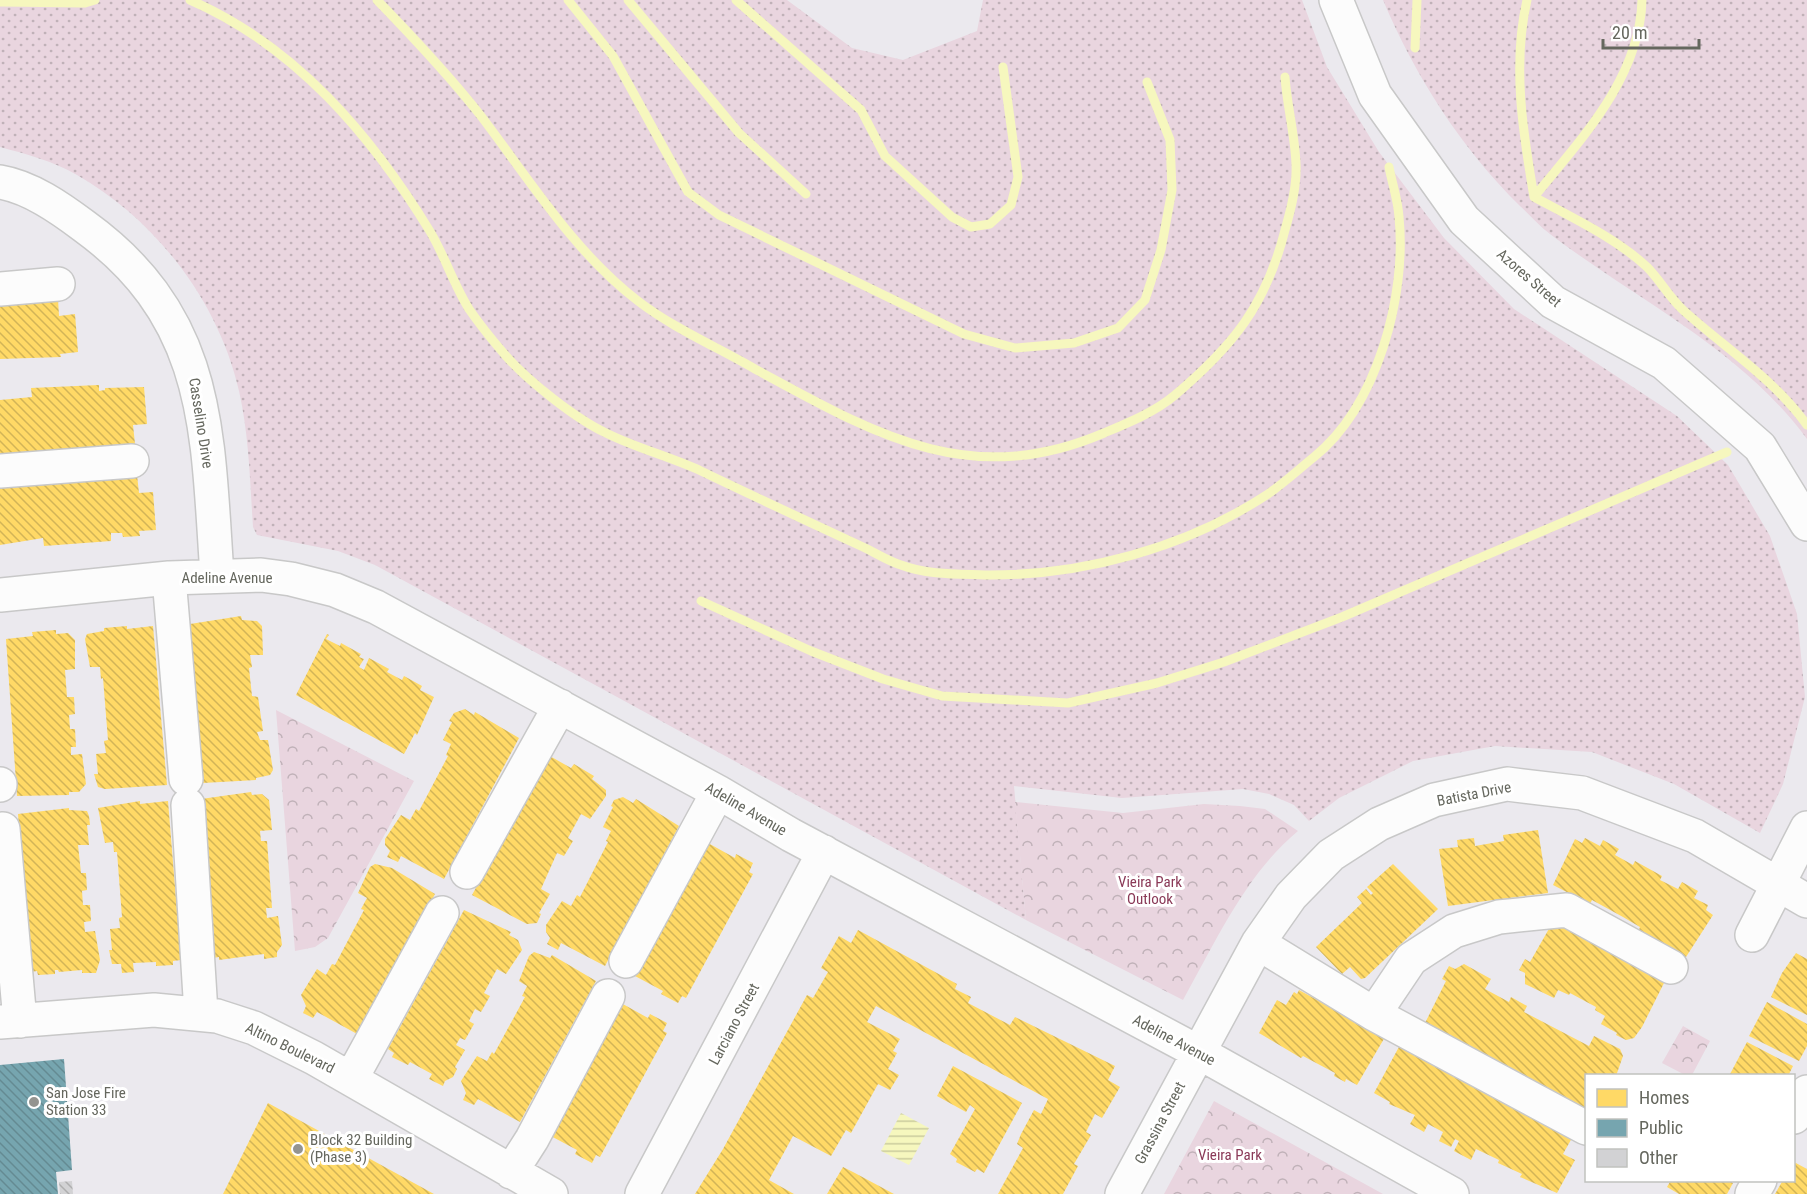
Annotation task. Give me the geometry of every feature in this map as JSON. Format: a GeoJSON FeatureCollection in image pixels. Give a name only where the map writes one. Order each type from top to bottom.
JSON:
{"type":"FeatureCollection","features":[{"type":"Feature","properties":{"kind":"street","name":"Azores Street"},"geometry":{"type":"LineString","coordinates":[[1336,0],[1375,95],[1464,220],[1553,302],[1664,363],[1760,447],[1807,524]]}},
{"type":"Feature","properties":{"kind":"street","name":"Casselino Drive"},"geometry":{"type":"LineString","coordinates":[[0,182],[44,199],[114,248],[138,272],[174,329],[191,364],[205,429],[217,575]]}},
{"type":"Feature","properties":{"kind":"street"},"geometry":{"type":"LineString","coordinates":[[0,289],[58,284]]}},
{"type":"Feature","properties":{"kind":"street"},"geometry":{"type":"LineString","coordinates":[[0,471],[132,461]]}},
{"type":"Feature","properties":{"kind":"street","name":"Adeline Avenue"},"geometry":{"type":"LineString","coordinates":[[0,595],[217,575],[261,575],[291,579],[335,590],[376,607],[560,706],[824,852],[1198,1052],[1452,1194]]}},
{"type":"Feature","properties":{"kind":"street"},"geometry":{"type":"LineString","coordinates":[[169,578],[187,792],[201,1013]]}},
{"type":"Feature","properties":{"kind":"street"},"geometry":{"type":"LineString","coordinates":[[467,872],[560,706]]}},
{"type":"Feature","properties":{"kind":"street","name":"Batista Drive"},"geometry":{"type":"LineString","coordinates":[[1198,1052],[1258,943],[1291,896],[1331,855],[1350,842],[1379,824],[1434,800],[1507,784],[1582,793],[1695,836],[1807,901]]}},
{"type":"Feature","properties":{"kind":"street"},"geometry":{"type":"LineString","coordinates":[[626,961],[718,792]]}},
{"type":"Feature","properties":{"kind":"street"},"geometry":{"type":"LineString","coordinates":[[1752,935],[1807,828]]}},
{"type":"Feature","properties":{"kind":"street"},"geometry":{"type":"LineString","coordinates":[[3,829],[10,1021]]}},
{"type":"Feature","properties":{"kind":"street","name":"Larciano Street"},"geometry":{"type":"LineString","coordinates":[[642,1194],[824,852]]}},
{"type":"Feature","properties":{"kind":"street"},"geometry":{"type":"LineString","coordinates":[[1374,1014],[1411,959],[1454,931],[1499,917],[1567,910],[1671,967]]}},
{"type":"Feature","properties":{"kind":"street"},"geometry":{"type":"LineString","coordinates":[[351,1079],[442,913]]}},
{"type":"Feature","properties":{"kind":"street"},"geometry":{"type":"LineString","coordinates":[[1258,943],[1374,1014],[1585,1127]]}},
{"type":"Feature","properties":{"kind":"street"},"geometry":{"type":"LineString","coordinates":[[511,1172],[532,1139],[608,996]]}},
{"type":"Feature","properties":{"kind":"street","name":"Altino Boulevard"},"geometry":{"type":"LineString","coordinates":[[10,1021],[154,1010],[201,1013],[254,1028],[351,1079],[551,1194]]}},
{"type":"Feature","properties":{"kind":"street","name":"Grassina Street"},"geometry":{"type":"LineString","coordinates":[[1122,1194],[1198,1052]]}},
{"type":"Feature","properties":{"kind":"street"},"geometry":{"type":"LineString","coordinates":[[1795,1115],[1807,1092]]}},
{"type":"Feature","properties":{"kind":"green space"},"geometry":{"type":"Polygon","coordinates":[[[0,0],[787,0],[852,48],[903,60],[977,31],[983,0],[1302,0],[1327,67],[1379,152],[1444,238],[1514,309],[1677,416],[1728,465],[1770,536],[1797,614],[1805,697],[1783,784],[1760,833],[1674,784],[1592,752],[1495,746],[1413,761],[1339,798],[1309,821],[1294,805],[1269,794],[1243,789],[1122,798],[1014,786],[1026,920],[375,565],[338,551],[257,535],[253,527],[247,442],[239,391],[230,358],[200,295],[158,240],[133,215],[106,194],[58,166],[0,147],[0,0]]]}},
{"type":"Feature","properties":{"kind":"green space"},"geometry":{"type":"Polygon","coordinates":[[[1383,0],[1807,0],[1807,439],[1751,378],[1686,328],[1542,228],[1498,184],[1441,110],[1410,56],[1383,0]]]}},
{"type":"Feature","properties":{"kind":"green space"},"geometry":{"type":"Polygon","coordinates":[[[276,710],[414,781],[328,938],[315,947],[295,951],[276,710]]]}},
{"type":"Feature","properties":{"kind":"green space","name":"Vieira Park Outlook"},"geometry":{"type":"Polygon","coordinates":[[[1015,802],[1123,813],[1204,804],[1240,806],[1265,809],[1298,831],[1279,848],[1247,888],[1183,1000],[1026,920],[1015,802]]]}},
{"type":"Feature","properties":{"kind":"green space"},"geometry":{"type":"Polygon","coordinates":[[[1683,1026],[1710,1041],[1693,1074],[1683,1074],[1662,1063],[1683,1026]]]}},
{"type":"Feature","properties":{"kind":"green space","name":"Vieira Park"},"geometry":{"type":"Polygon","coordinates":[[[1214,1101],[1383,1194],[1164,1194],[1214,1101]]]}},
{"type":"Feature","properties":{"kind":"shaded area"},"geometry":{"type":"Polygon","coordinates":[[[901,1113],[929,1128],[909,1165],[881,1151],[901,1113]]]}},
{"type":"Feature","properties":{"kind":"building: Homes"},"geometry":{"type":"Polygon","coordinates":[[[58,299],[59,316],[75,314],[78,352],[60,354],[61,357],[0,359],[0,302],[58,299]]]}},
{"type":"Feature","properties":{"kind":"building: Homes"},"geometry":{"type":"Polygon","coordinates":[[[99,385],[99,391],[105,388],[144,387],[147,424],[133,425],[135,444],[0,454],[0,400],[32,397],[31,388],[99,385]]]}},
{"type":"Feature","properties":{"kind":"building: Homes"},"geometry":{"type":"Polygon","coordinates":[[[137,475],[139,493],[153,492],[156,530],[139,531],[140,536],[123,537],[122,533],[111,533],[111,541],[44,546],[43,538],[0,545],[0,486],[137,475]]]}},
{"type":"Feature","properties":{"kind":"building: Homes"},"geometry":{"type":"Polygon","coordinates":[[[241,616],[242,620],[257,621],[262,626],[263,655],[250,655],[252,667],[249,668],[252,696],[258,697],[263,731],[257,732],[260,740],[268,740],[273,770],[270,775],[256,778],[256,780],[203,783],[197,737],[200,737],[190,624],[241,616]]]}},
{"type":"Feature","properties":{"kind":"building: Homes"},"geometry":{"type":"Polygon","coordinates":[[[127,626],[127,629],[153,626],[167,785],[105,789],[98,787],[94,774],[98,774],[96,754],[106,753],[104,741],[108,740],[103,678],[101,679],[100,667],[90,667],[85,639],[87,634],[104,631],[104,628],[127,626]]]}},
{"type":"Feature","properties":{"kind":"building: Homes"},"geometry":{"type":"Polygon","coordinates":[[[56,630],[56,634],[68,633],[75,640],[75,669],[65,670],[67,697],[74,697],[75,714],[69,715],[70,729],[75,729],[76,747],[71,747],[71,755],[82,754],[86,784],[79,792],[69,792],[69,795],[17,796],[6,639],[33,636],[32,632],[56,630]]]}},
{"type":"Feature","properties":{"kind":"building: Homes"},"geometry":{"type":"Polygon","coordinates":[[[327,634],[329,635],[326,639],[340,646],[341,643],[361,654],[359,657],[364,659],[359,667],[364,670],[369,658],[389,669],[387,672],[402,680],[404,676],[422,686],[420,690],[434,697],[417,735],[415,733],[404,754],[296,695],[327,634]]]}},
{"type":"Feature","properties":{"kind":"building: Homes"},"geometry":{"type":"Polygon","coordinates":[[[465,709],[474,715],[475,712],[519,738],[444,879],[401,856],[398,862],[387,857],[390,851],[385,845],[385,839],[401,815],[410,820],[416,809],[419,811],[448,756],[446,755],[451,744],[443,740],[452,722],[449,721],[454,713],[465,709]]]}},
{"type":"Feature","properties":{"kind":"building: Homes"},"geometry":{"type":"Polygon","coordinates":[[[548,755],[571,768],[574,764],[594,776],[592,779],[606,790],[606,796],[590,819],[581,814],[568,838],[573,841],[564,856],[557,853],[541,889],[550,894],[539,913],[541,914],[537,923],[527,924],[472,895],[548,755]]]}},
{"type":"Feature","properties":{"kind":"building: Homes"},"geometry":{"type":"Polygon","coordinates":[[[251,792],[252,795],[262,794],[269,800],[272,830],[260,831],[261,841],[267,841],[272,908],[266,908],[267,918],[278,916],[282,945],[277,952],[277,957],[264,959],[264,954],[219,960],[219,957],[213,958],[201,799],[251,792]]]}},
{"type":"Feature","properties":{"kind":"building: Homes"},"geometry":{"type":"Polygon","coordinates":[[[623,797],[633,803],[636,799],[679,826],[605,966],[561,943],[558,950],[547,944],[550,938],[546,932],[546,925],[562,901],[571,906],[577,895],[580,897],[608,842],[606,841],[611,831],[603,827],[613,807],[611,806],[614,800],[623,797]]]}},
{"type":"Feature","properties":{"kind":"building: Homes"},"geometry":{"type":"Polygon","coordinates":[[[140,801],[140,804],[168,801],[181,960],[173,961],[173,965],[156,966],[156,962],[133,963],[134,972],[122,973],[121,964],[112,964],[109,950],[112,950],[110,929],[120,928],[119,918],[122,917],[117,852],[114,852],[113,842],[105,843],[98,808],[140,801]]]}},
{"type":"Feature","properties":{"kind":"building: Homes"},"geometry":{"type":"Polygon","coordinates":[[[69,808],[69,810],[87,811],[89,816],[90,825],[87,825],[89,845],[78,845],[81,873],[86,873],[87,890],[82,891],[83,905],[90,905],[91,921],[84,922],[85,932],[95,931],[100,960],[96,973],[82,973],[82,970],[59,972],[55,970],[55,974],[38,975],[37,971],[31,972],[18,814],[69,808]]]}},
{"type":"Feature","properties":{"kind":"building: Homes"},"geometry":{"type":"Polygon","coordinates":[[[1538,830],[1548,893],[1448,906],[1439,849],[1458,847],[1457,840],[1474,838],[1475,846],[1504,841],[1503,835],[1538,830]]]}},
{"type":"Feature","properties":{"kind":"building: Homes"},"geometry":{"type":"Polygon","coordinates":[[[1585,838],[1600,846],[1603,840],[1619,849],[1615,855],[1633,865],[1635,861],[1662,876],[1660,880],[1678,889],[1682,882],[1698,891],[1694,898],[1708,905],[1706,910],[1713,915],[1686,957],[1650,938],[1639,930],[1640,927],[1592,900],[1590,904],[1553,885],[1575,839],[1582,843],[1585,838]]]}},
{"type":"Feature","properties":{"kind":"building: Homes"},"geometry":{"type":"Polygon","coordinates":[[[708,843],[735,858],[736,854],[753,863],[749,872],[753,874],[686,998],[682,996],[678,1003],[661,994],[663,991],[635,976],[708,843]]]}},
{"type":"Feature","properties":{"kind":"building: Homes"},"geometry":{"type":"Polygon","coordinates":[[[375,864],[392,868],[435,894],[359,1035],[317,1012],[313,1018],[303,1013],[306,1006],[301,995],[317,969],[326,975],[332,964],[335,965],[364,910],[361,909],[367,898],[358,893],[370,867],[375,864]]]}},
{"type":"Feature","properties":{"kind":"building: Homes"},"geometry":{"type":"Polygon","coordinates":[[[1393,864],[1438,909],[1365,978],[1361,979],[1350,967],[1342,974],[1316,947],[1362,903],[1357,897],[1366,889],[1371,895],[1373,893],[1367,887],[1393,864]]]}},
{"type":"Feature","properties":{"kind":"building: Homes"},"geometry":{"type":"Polygon","coordinates":[[[464,910],[511,932],[509,935],[518,940],[522,950],[506,974],[497,969],[484,993],[490,996],[481,1012],[475,1009],[469,1021],[474,1024],[465,1040],[460,1038],[456,1045],[465,1050],[455,1067],[457,1069],[453,1077],[445,1081],[443,1086],[429,1079],[432,1074],[410,1062],[408,1065],[392,1057],[394,1053],[388,1049],[464,910]]]}},
{"type":"Feature","properties":{"kind":"building: Homes"},"geometry":{"type":"Polygon","coordinates":[[[1554,920],[1665,981],[1634,1038],[1626,1040],[1616,1035],[1617,1033],[1601,1024],[1605,1016],[1595,1010],[1596,1007],[1570,993],[1569,995],[1558,990],[1554,998],[1525,984],[1525,973],[1519,970],[1525,959],[1530,962],[1554,920]]]}},
{"type":"Feature","properties":{"kind":"building: Homes"},"geometry":{"type":"Polygon","coordinates":[[[858,930],[957,984],[955,989],[971,997],[968,1003],[1010,1025],[1015,1017],[1115,1066],[1108,1080],[1120,1087],[1102,1118],[1095,1114],[1086,1132],[1091,1135],[1074,1164],[1078,1166],[1063,1194],[998,1194],[1023,1148],[1017,1144],[1021,1134],[1034,1110],[1041,1114],[1048,1099],[876,1006],[867,1022],[900,1039],[893,1051],[897,1053],[888,1069],[899,1075],[890,1090],[878,1084],[851,1133],[846,1130],[831,1156],[793,1136],[769,1180],[794,1194],[695,1194],[723,1149],[807,995],[813,998],[828,972],[821,968],[839,936],[851,943],[858,930]]]}},
{"type":"Feature","properties":{"kind":"building: Homes"},"geometry":{"type":"Polygon","coordinates":[[[534,952],[550,958],[552,955],[596,981],[520,1122],[478,1099],[474,1105],[463,1100],[466,1093],[461,1081],[477,1056],[487,1061],[492,1052],[494,1054],[525,997],[522,996],[527,986],[519,981],[529,956],[534,952]]]}},
{"type":"Feature","properties":{"kind":"building: Homes"},"geometry":{"type":"Polygon","coordinates":[[[1796,953],[1807,959],[1807,1015],[1771,997],[1782,973],[1796,953]]]}},
{"type":"Feature","properties":{"kind":"building: Homes"},"geometry":{"type":"Polygon","coordinates":[[[1464,964],[1491,979],[1485,989],[1509,1002],[1511,997],[1527,1006],[1524,1012],[1589,1046],[1594,1036],[1620,1049],[1623,1056],[1617,1074],[1585,1074],[1585,1108],[1425,1023],[1446,981],[1442,979],[1449,966],[1455,969],[1464,964]]]}},
{"type":"Feature","properties":{"kind":"building: Homes"},"geometry":{"type":"Polygon","coordinates":[[[1299,990],[1385,1037],[1357,1085],[1346,1079],[1345,1082],[1334,1076],[1335,1073],[1303,1056],[1301,1058],[1259,1033],[1277,1000],[1286,1005],[1294,992],[1297,994],[1299,990]]]}},
{"type":"Feature","properties":{"kind":"building: Homes"},"geometry":{"type":"Polygon","coordinates":[[[1767,1002],[1807,1024],[1807,1046],[1799,1061],[1749,1036],[1767,1002]]]}},
{"type":"Feature","properties":{"kind":"building: Homes"},"geometry":{"type":"Polygon","coordinates":[[[621,1003],[648,1018],[650,1014],[667,1023],[663,1031],[667,1033],[600,1157],[596,1155],[592,1163],[575,1154],[577,1150],[549,1135],[621,1003]]]}},
{"type":"Feature","properties":{"kind":"building: Homes"},"geometry":{"type":"Polygon","coordinates":[[[1747,1042],[1793,1066],[1789,1074],[1730,1074],[1747,1042]]]}},
{"type":"Feature","properties":{"kind":"building: Homes"},"geometry":{"type":"Polygon","coordinates":[[[1400,1045],[1572,1138],[1563,1154],[1575,1160],[1557,1193],[1520,1177],[1522,1174],[1476,1149],[1471,1160],[1454,1151],[1459,1141],[1455,1139],[1451,1147],[1439,1141],[1443,1132],[1428,1124],[1424,1132],[1410,1124],[1415,1115],[1389,1104],[1390,1102],[1374,1093],[1400,1045]]]}},
{"type":"Feature","properties":{"kind":"building: Homes"},"geometry":{"type":"Polygon","coordinates":[[[953,1066],[1022,1103],[984,1173],[977,1169],[975,1172],[956,1162],[957,1159],[950,1154],[975,1109],[970,1105],[966,1112],[937,1096],[953,1066]]]}},
{"type":"Feature","properties":{"kind":"building: Homes","name":"Block 32 Building (Phase 3)"},"geometry":{"type":"Polygon","coordinates":[[[268,1103],[434,1194],[223,1194],[268,1103]]]}},
{"type":"Feature","properties":{"kind":"building: Homes"},"geometry":{"type":"Polygon","coordinates":[[[1795,1163],[1807,1169],[1807,1194],[1775,1194],[1782,1182],[1795,1182],[1795,1163]]]}},
{"type":"Feature","properties":{"kind":"building: Homes"},"geometry":{"type":"Polygon","coordinates":[[[843,1167],[853,1172],[894,1194],[827,1194],[843,1167]]]}},
{"type":"Feature","properties":{"kind":"building: Homes"},"geometry":{"type":"Polygon","coordinates":[[[1670,1182],[1733,1183],[1727,1194],[1679,1194],[1667,1187],[1670,1182]]]}},
{"type":"Feature","properties":{"kind":"building: Public","name":"San Jose Fire Station 33"},"geometry":{"type":"Polygon","coordinates":[[[64,1059],[72,1170],[56,1172],[58,1194],[0,1194],[0,1065],[64,1059]]]}},
{"type":"Feature","properties":{"kind":"building: Other"},"geometry":{"type":"Polygon","coordinates":[[[72,1181],[73,1194],[60,1194],[59,1182],[72,1181]]]}},
{"type":"Feature","properties":{"kind":"waterway"},"geometry":{"type":"LineString","coordinates":[[0,2],[85,3],[95,0]]}},
{"type":"Feature","properties":{"kind":"waterway"},"geometry":{"type":"LineString","coordinates":[[190,0],[228,19],[264,42],[328,97],[357,129],[408,197],[431,233],[473,315],[515,366],[553,399],[594,427],[617,438],[701,471],[891,561],[932,572],[985,575],[1022,574],[1096,564],[1132,555],[1203,530],[1236,513],[1274,490],[1314,457],[1336,435],[1355,409],[1371,379],[1383,348],[1392,314],[1398,281],[1400,248],[1398,211],[1389,167]]}},
{"type":"Feature","properties":{"kind":"waterway"},"geometry":{"type":"LineString","coordinates":[[377,0],[469,101],[573,238],[615,282],[638,301],[680,329],[840,414],[882,433],[923,447],[965,455],[1009,456],[1055,450],[1104,433],[1150,412],[1167,401],[1196,377],[1230,341],[1245,322],[1268,281],[1293,197],[1296,181],[1295,153],[1285,77]]}},
{"type":"Feature","properties":{"kind":"waterway"},"geometry":{"type":"LineString","coordinates":[[568,0],[613,56],[688,192],[719,215],[964,334],[1015,348],[1074,343],[1118,328],[1145,300],[1161,250],[1172,190],[1170,140],[1147,82]]}},
{"type":"Feature","properties":{"kind":"waterway"},"geometry":{"type":"LineString","coordinates":[[628,0],[739,133],[806,194]]}},
{"type":"Feature","properties":{"kind":"waterway"},"geometry":{"type":"LineString","coordinates":[[736,0],[861,110],[885,156],[952,217],[971,227],[990,224],[1011,205],[1018,177],[1003,67]]}},
{"type":"Feature","properties":{"kind":"waterway"},"geometry":{"type":"LineString","coordinates":[[1415,48],[1417,0]]}},
{"type":"Feature","properties":{"kind":"waterway"},"geometry":{"type":"LineString","coordinates":[[1527,0],[1520,49],[1520,74],[1523,124],[1534,197]]}},
{"type":"Feature","properties":{"kind":"waterway"},"geometry":{"type":"LineString","coordinates":[[1534,197],[1588,130],[1619,81],[1631,56],[1639,28],[1642,0]]}},
{"type":"Feature","properties":{"kind":"waterway"},"geometry":{"type":"LineString","coordinates":[[1534,197],[1593,229],[1635,256],[1652,272],[1683,310],[1764,378],[1794,408],[1807,425]]}},
{"type":"Feature","properties":{"kind":"waterway"},"geometry":{"type":"LineString","coordinates":[[701,601],[811,651],[883,679],[942,696],[1068,703],[1157,683],[1224,662],[1342,617],[1727,452]]}},
{"type":"Feature","properties":{"kind":"place","name":"San Jose Fire Station 33"},"geometry":{"type":"Point","coordinates":[34,1102]}},
{"type":"Feature","properties":{"kind":"place","name":"Block 32 Building (Phase 3)"},"geometry":{"type":"Point","coordinates":[298,1149]}}]}
